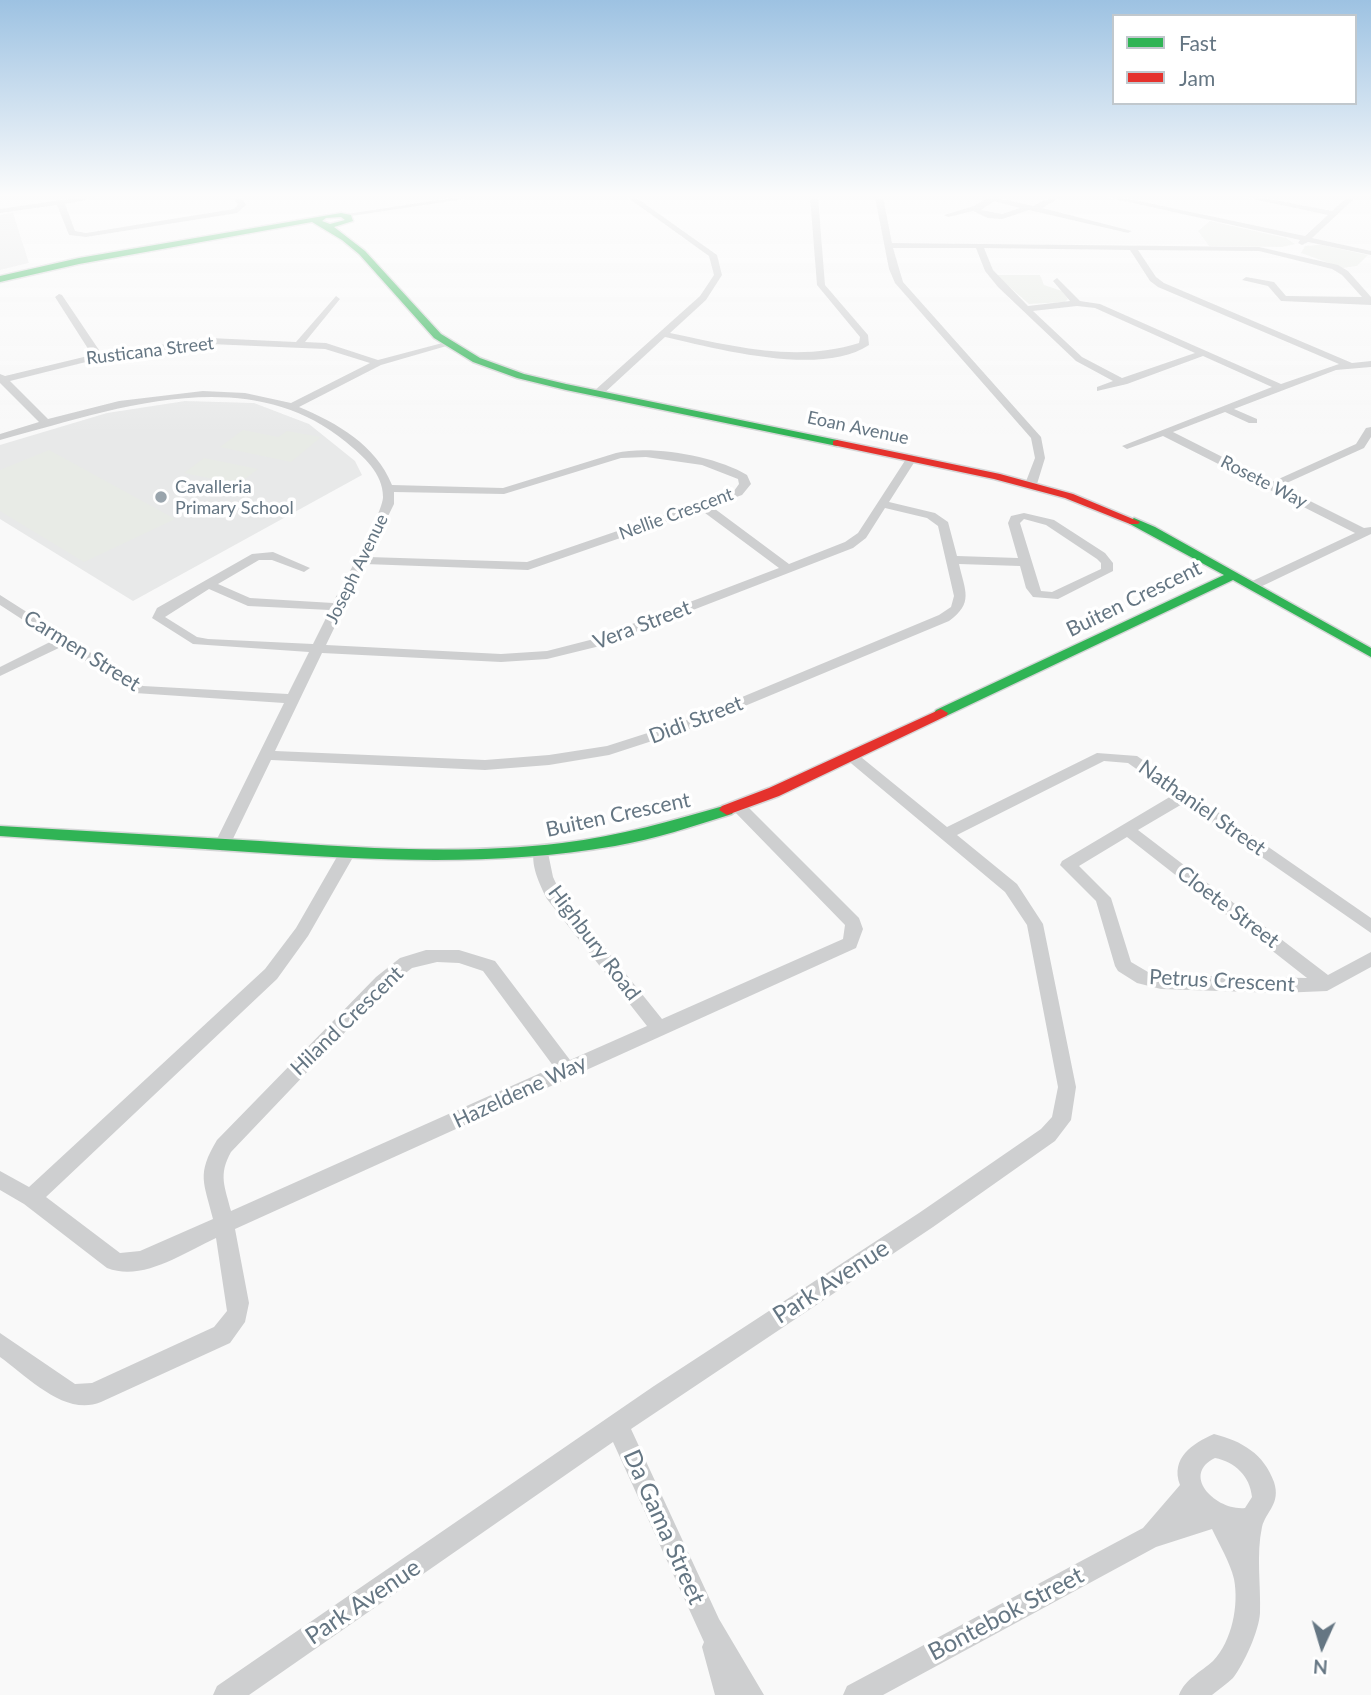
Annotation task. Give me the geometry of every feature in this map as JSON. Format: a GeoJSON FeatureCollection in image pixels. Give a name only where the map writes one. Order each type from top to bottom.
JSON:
{"type":"FeatureCollection","features":[{"type":"Feature","properties":{"kind":"street","name":"Eoan Avenue"},"geometry":{"type":"LineString","coordinates":[[381,276],[422,323],[447,343],[510,372],[1031,484],[1128,518],[1371,653]]}},
{"type":"Feature","properties":{"kind":"street"},"geometry":{"type":"LineString","coordinates":[[598,393],[703,298],[716,276]]}},
{"type":"Feature","properties":{"kind":"street"},"geometry":{"type":"LineString","coordinates":[[664,334],[769,354],[831,355],[864,345],[865,337],[819,276]]}},
{"type":"Feature","properties":{"kind":"street"},"geometry":{"type":"LineString","coordinates":[[895,276],[1036,437],[1040,458],[1031,484]]}},
{"type":"Feature","properties":{"kind":"street"},"geometry":{"type":"LineString","coordinates":[[993,276],[1088,366],[1123,382]]}},
{"type":"Feature","properties":{"kind":"street"},"geometry":{"type":"LineString","coordinates":[[1151,276],[1161,285],[1348,364]]}},
{"type":"Feature","properties":{"kind":"street"},"geometry":{"type":"LineString","coordinates":[[1345,276],[1370,301]]}},
{"type":"Feature","properties":{"kind":"street"},"geometry":{"type":"LineString","coordinates":[[1057,281],[1077,303]]}},
{"type":"Feature","properties":{"kind":"street"},"geometry":{"type":"LineString","coordinates":[[1357,287],[1371,287]]}},
{"type":"Feature","properties":{"kind":"street"},"geometry":{"type":"LineString","coordinates":[[59,297],[99,356]]}},
{"type":"Feature","properties":{"kind":"street"},"geometry":{"type":"LineString","coordinates":[[299,344],[336,299]]}},
{"type":"Feature","properties":{"kind":"street"},"geometry":{"type":"LineString","coordinates":[[1284,299],[1370,301]]}},
{"type":"Feature","properties":{"kind":"street"},"geometry":{"type":"LineString","coordinates":[[1026,309],[1077,303],[1097,306],[1280,387]]}},
{"type":"Feature","properties":{"kind":"street"},"geometry":{"type":"LineString","coordinates":[[1289,339],[1300,335]]}},
{"type":"Feature","properties":{"kind":"street","name":"Rusticana Street"},"geometry":{"type":"LineString","coordinates":[[2,379],[99,356],[200,342],[333,347],[378,363]]}},
{"type":"Feature","properties":{"kind":"street"},"geometry":{"type":"LineString","coordinates":[[291,407],[378,363],[447,343]]}},
{"type":"Feature","properties":{"kind":"street"},"geometry":{"type":"LineString","coordinates":[[1101,389],[1203,353]]}},
{"type":"Feature","properties":{"kind":"street"},"geometry":{"type":"LineString","coordinates":[[1127,446],[1334,366],[1371,365]]}},
{"type":"Feature","properties":{"kind":"street"},"geometry":{"type":"LineString","coordinates":[[2,379],[46,423]]}},
{"type":"Feature","properties":{"kind":"street","name":"Joseph Avenue"},"geometry":{"type":"LineString","coordinates":[[0,437],[102,408],[184,395],[249,397],[291,407],[324,421],[369,455],[387,488],[390,496],[388,504],[222,845]]}},
{"type":"Feature","properties":{"kind":"street"},"geometry":{"type":"LineString","coordinates":[[1225,408],[1253,421]]}},
{"type":"Feature","properties":{"kind":"street"},"geometry":{"type":"LineString","coordinates":[[1272,486],[1360,446],[1370,430]]}},
{"type":"Feature","properties":{"kind":"street","name":"Rosete Way"},"geometry":{"type":"LineString","coordinates":[[1164,432],[1367,531]]}},
{"type":"Feature","properties":{"kind":"street","name":"Nellie Crescent"},"geometry":{"type":"LineString","coordinates":[[361,560],[528,566],[704,506],[742,490],[746,484],[743,477],[729,469],[645,452],[620,455],[504,491],[387,488]]}},
{"type":"Feature","properties":{"kind":"street","name":"Vera Street"},"geometry":{"type":"LineString","coordinates":[[207,584],[162,611],[159,620],[199,642],[501,658],[547,654],[595,643],[855,541],[883,504],[912,458]]}},
{"type":"Feature","properties":{"kind":"street","name":"Didi Street"},"geometry":{"type":"LineString","coordinates":[[266,755],[485,765],[549,760],[636,743],[687,726],[949,615],[957,609],[960,600],[946,527],[941,521],[925,513],[883,504]]}},
{"type":"Feature","properties":{"kind":"street"},"geometry":{"type":"LineString","coordinates":[[704,506],[788,569]]}},
{"type":"Feature","properties":{"kind":"street"},"geometry":{"type":"LineString","coordinates":[[1024,516],[1050,522],[1101,556],[1108,567],[1104,574],[1054,596],[1045,596],[1034,591],[1025,562],[1014,521],[1024,516]]}},
{"type":"Feature","properties":{"kind":"street"},"geometry":{"type":"LineString","coordinates":[[1252,586],[1367,531]]}},
{"type":"Feature","properties":{"kind":"street"},"geometry":{"type":"LineString","coordinates":[[207,584],[262,556],[273,556],[304,568]]}},
{"type":"Feature","properties":{"kind":"street"},"geometry":{"type":"LineString","coordinates":[[952,560],[1025,562]]}},
{"type":"Feature","properties":{"kind":"street","name":"Buiten Crescent"},"geometry":{"type":"LineString","coordinates":[[0,831],[447,857],[541,852],[659,831],[738,806],[851,756],[1234,575]]}},
{"type":"Feature","properties":{"kind":"street"},"geometry":{"type":"LineString","coordinates":[[207,584],[248,602],[338,607]]}},
{"type":"Feature","properties":{"kind":"street","name":"Carmen Street"},"geometry":{"type":"LineString","coordinates":[[0,599],[119,678],[146,692],[293,699]]}},
{"type":"Feature","properties":{"kind":"street"},"geometry":{"type":"LineString","coordinates":[[0,672],[62,641]]}},
{"type":"Feature","properties":{"kind":"street","name":"Park Avenue"},"geometry":{"type":"LineString","coordinates":[[226,1695],[618,1427],[662,1394],[959,1197],[1048,1135],[1061,1120],[1067,1087],[1035,924],[1010,888],[851,756]]}},
{"type":"Feature","properties":{"kind":"street","name":"Nathaniel Street"},"geometry":{"type":"LineString","coordinates":[[946,834],[1102,756],[1132,759],[1371,927]]}},
{"type":"Feature","properties":{"kind":"street","name":"Petrus Crescent"},"geometry":{"type":"LineString","coordinates":[[1185,795],[1068,865],[1103,898],[1120,957],[1130,972],[1161,982],[1280,986],[1327,984]]}},
{"type":"Feature","properties":{"kind":"street","name":"Hazeldene Way"},"geometry":{"type":"LineString","coordinates":[[0,1180],[31,1198],[106,1257],[125,1264],[142,1261],[850,943],[853,938],[853,922],[738,806]]}},
{"type":"Feature","properties":{"kind":"street","name":"Cloete Street"},"geometry":{"type":"LineString","coordinates":[[1128,830],[1327,984]]}},
{"type":"Feature","properties":{"kind":"street"},"geometry":{"type":"LineString","coordinates":[[31,1198],[271,974],[302,932],[348,852]]}},
{"type":"Feature","properties":{"kind":"street","name":"Highbury Road"},"geometry":{"type":"LineString","coordinates":[[541,852],[545,877],[553,895],[659,1029]]}},
{"type":"Feature","properties":{"kind":"street","name":"Hiland Crescent"},"geometry":{"type":"LineString","coordinates":[[0,1344],[71,1394],[82,1396],[93,1394],[222,1335],[237,1315],[238,1303],[224,1223],[212,1175],[214,1163],[224,1146],[362,1003],[408,962],[426,957],[456,956],[476,959],[489,966],[566,1069]]}},
{"type":"Feature","properties":{"kind":"street"},"geometry":{"type":"LineString","coordinates":[[1327,984],[1371,959]]}},
{"type":"Feature","properties":{"kind":"street","name":"Da Gama Street"},"geometry":{"type":"LineString","coordinates":[[618,1427],[710,1628],[751,1695]]}},
{"type":"Feature","properties":{"kind":"street"},"geometry":{"type":"LineString","coordinates":[[1217,1517],[1241,1523],[1251,1520],[1262,1507],[1263,1486],[1252,1466],[1234,1451],[1214,1446],[1195,1455],[1189,1476],[1192,1489],[1200,1503],[1217,1517],[1246,1578]]}},
{"type":"Feature","properties":{"kind":"street","name":"Bontebok Street"},"geometry":{"type":"LineString","coordinates":[[1150,1537],[1192,1489]]}},
{"type":"Feature","properties":{"kind":"street","name":"Bontebok Street"},"geometry":{"type":"LineString","coordinates":[[854,1694],[1150,1537],[1217,1517]]}},
{"type":"Feature","properties":{"kind":"street"},"geometry":{"type":"LineString","coordinates":[[1192,1695],[1224,1668],[1236,1650],[1247,1616],[1246,1578],[1251,1520]]}},
{"type":"Feature","properties":{"kind":"street","name":"Da Gama Street"},"geometry":{"type":"LineString","coordinates":[[710,1628],[728,1695]]}},
{"type":"Feature","properties":{"kind":"shaded area"},"geometry":{"type":"Polygon","coordinates":[[[997,276],[1040,276],[1044,285],[1062,291],[1068,299],[1065,302],[1029,304],[997,276]]]}},
{"type":"Feature","properties":{"kind":"shaded area","name":"Cavalleria Primary School"},"geometry":{"type":"Polygon","coordinates":[[[185,401],[254,403],[309,424],[355,461],[362,475],[133,601],[0,519],[0,445],[107,413],[185,401]]]}},
{"type":"Feature","properties":{"kind":"shaded area"},"geometry":{"type":"Polygon","coordinates":[[[243,430],[278,437],[287,431],[321,437],[291,462],[220,447],[243,430]]]}},
{"type":"Feature","properties":{"kind":"shaded area"},"geometry":{"type":"Polygon","coordinates":[[[49,450],[175,519],[84,562],[0,511],[0,470],[49,450]]]}},
{"type":"Feature","properties":{"kind":"shaded area"},"geometry":{"type":"Polygon","coordinates":[[[204,458],[258,469],[238,484],[184,473],[204,458]]]}},
{"type":"Feature","properties":{"kind":"traffic: fast"},"geometry":{"type":"LineString","coordinates":[[0,279],[13,276]]}},
{"type":"Feature","properties":{"kind":"traffic: fast"},"geometry":{"type":"LineString","coordinates":[[383,276],[437,336],[456,349],[498,369],[566,387],[837,443]]}},
{"type":"Feature","properties":{"kind":"traffic: fast"},"geometry":{"type":"LineString","coordinates":[[1134,522],[1371,653]]}},
{"type":"Feature","properties":{"kind":"traffic: fast"},"geometry":{"type":"LineString","coordinates":[[941,713],[1234,575]]}},
{"type":"Feature","properties":{"kind":"traffic: fast"},"geometry":{"type":"LineString","coordinates":[[0,831],[390,854],[504,853],[560,849],[616,840],[672,828],[727,810]]}},
{"type":"Feature","properties":{"kind":"traffic: jam"},"geometry":{"type":"LineString","coordinates":[[837,443],[996,476],[1069,496],[1134,522]]}},
{"type":"Feature","properties":{"kind":"traffic: jam"},"geometry":{"type":"LineString","coordinates":[[727,810],[774,792],[941,713]]}},
{"type":"Feature","properties":{"kind":"place","name":"Cavalleria Primary School"},"geometry":{"type":"Point","coordinates":[161,497]}}]}
